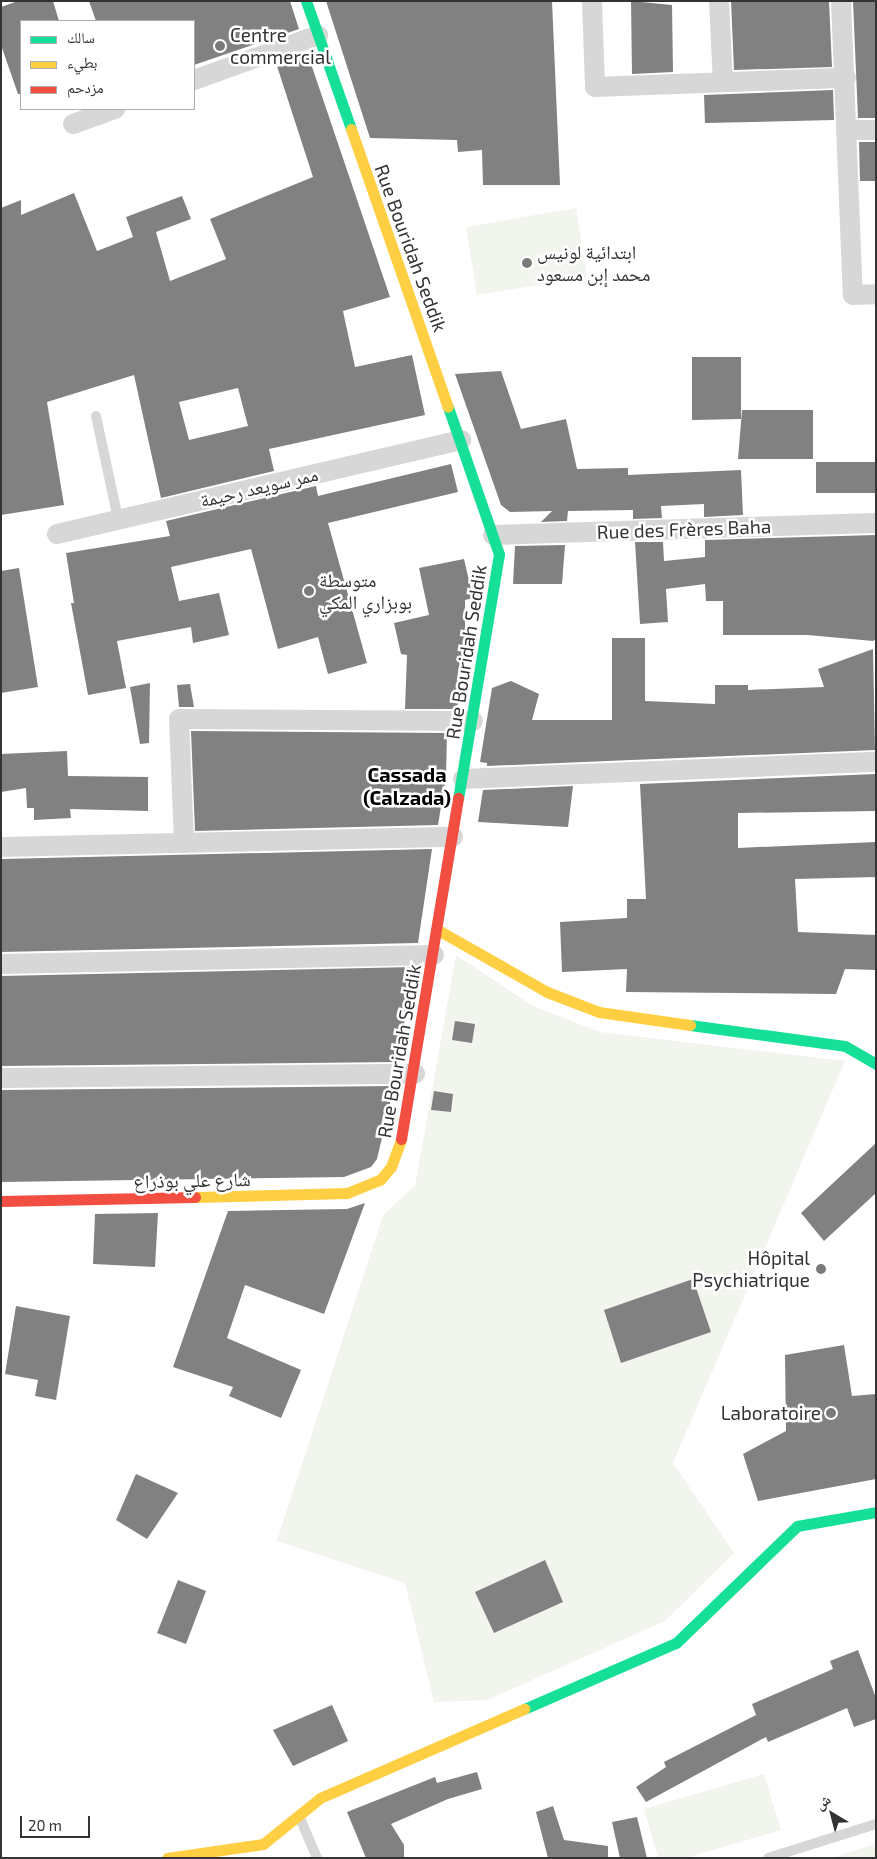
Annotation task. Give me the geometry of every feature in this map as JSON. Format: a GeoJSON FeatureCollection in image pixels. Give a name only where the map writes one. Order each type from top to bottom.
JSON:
{"type":"FeatureCollection","features":[{"type":"Feature","properties":{"kind":"street","name":"Rue Bouridah Seddik"},"geometry":{"type":"LineString","coordinates":[[306,1],[500,554],[415,1074],[398,1153],[380,1180]]}},
{"type":"Feature","properties":{"kind":"street"},"geometry":{"type":"LineString","coordinates":[[592,1],[595,87],[846,78]]}},
{"type":"Feature","properties":{"kind":"street"},"geometry":{"type":"LineString","coordinates":[[719,1],[723,82]]}},
{"type":"Feature","properties":{"kind":"street"},"geometry":{"type":"LineString","coordinates":[[841,1],[849,130],[853,295],[876,294]]}},
{"type":"Feature","properties":{"kind":"street"},"geometry":{"type":"LineString","coordinates":[[195,80],[318,35]]}},
{"type":"Feature","properties":{"kind":"street"},"geometry":{"type":"LineString","coordinates":[[73,124],[112,110]]}},
{"type":"Feature","properties":{"kind":"street"},"geometry":{"type":"LineString","coordinates":[[849,130],[876,130]]}},
{"type":"Feature","properties":{"kind":"street","name":"ممر سويعد رحيمة"},"geometry":{"type":"LineString","coordinates":[[57,534],[461,440]]}},
{"type":"Feature","properties":{"kind":"street","name":"Rue des Frères Baha"},"geometry":{"type":"LineString","coordinates":[[493,535],[876,523]]}},
{"type":"Feature","properties":{"kind":"street"},"geometry":{"type":"LineString","coordinates":[[184,843],[179,719],[472,721]]}},
{"type":"Feature","properties":{"kind":"street"},"geometry":{"type":"LineString","coordinates":[[463,779],[876,762]]}},
{"type":"Feature","properties":{"kind":"street"},"geometry":{"type":"LineString","coordinates":[[1,847],[454,837]]}},
{"type":"Feature","properties":{"kind":"street"},"geometry":{"type":"LineString","coordinates":[[438,930],[547,992],[599,1012],[844,1046],[876,1064]]}},
{"type":"Feature","properties":{"kind":"street"},"geometry":{"type":"LineString","coordinates":[[1,964],[434,955]]}},
{"type":"Feature","properties":{"kind":"street"},"geometry":{"type":"LineString","coordinates":[[1,1078],[415,1074]]}},
{"type":"Feature","properties":{"kind":"street","name":"شارع علي بوذراع"},"geometry":{"type":"LineString","coordinates":[[1,1201],[327,1195],[358,1191],[380,1180]]}},
{"type":"Feature","properties":{"kind":"street"},"geometry":{"type":"LineString","coordinates":[[167,1858],[263,1844],[320,1798],[676,1643],[797,1526],[876,1512]]}},
{"type":"Feature","properties":{"kind":"lane"},"geometry":{"type":"LineString","coordinates":[[96,416],[118,519]]}},
{"type":"Feature","properties":{"kind":"lane"},"geometry":{"type":"LineString","coordinates":[[299,1815],[317,1858]]}},
{"type":"Feature","properties":{"kind":"lane"},"geometry":{"type":"LineString","coordinates":[[768,1858],[876,1824]]}},
{"type":"Feature","properties":{"kind":"shaded area"},"geometry":{"type":"Polygon","coordinates":[[[576,208],[587,277],[477,295],[466,227],[576,208]]]}},
{"type":"Feature","properties":{"kind":"shaded area"},"geometry":{"type":"Polygon","coordinates":[[[456,955],[533,1006],[600,1032],[845,1061],[673,1463],[734,1553],[665,1621],[487,1700],[434,1702],[405,1583],[277,1541],[383,1215],[415,1186],[456,955]]]}},
{"type":"Feature","properties":{"kind":"shaded area"},"geometry":{"type":"Polygon","coordinates":[[[764,1774],[781,1830],[686,1858],[658,1858],[644,1809],[764,1774]]]}},
{"type":"Feature","properties":{"kind":"shaded area"},"geometry":{"type":"Polygon","coordinates":[[[876,1844],[876,1858],[830,1858],[876,1844]]]}},
{"type":"Feature","properties":{"kind":"building"},"geometry":{"type":"Polygon","coordinates":[[[18,1],[53,1],[59,20],[20,20],[20,94],[18,94],[1,45],[1,7],[18,1]]]}},
{"type":"Feature","properties":{"kind":"building","name":"Centre commercial"},"geometry":{"type":"Polygon","coordinates":[[[89,1],[290,1],[299,29],[195,65],[195,20],[96,20],[89,1]]]}},
{"type":"Feature","properties":{"kind":"building"},"geometry":{"type":"Polygon","coordinates":[[[326,1],[552,1],[560,185],[483,185],[482,150],[458,152],[457,140],[370,138],[326,1]]]}},
{"type":"Feature","properties":{"kind":"building"},"geometry":{"type":"Polygon","coordinates":[[[631,1],[672,5],[673,72],[632,74],[631,1]]]}},
{"type":"Feature","properties":{"kind":"building"},"geometry":{"type":"Polygon","coordinates":[[[731,1],[829,1],[832,67],[734,70],[731,1]]]}},
{"type":"Feature","properties":{"kind":"building"},"geometry":{"type":"Polygon","coordinates":[[[853,1],[876,1],[876,118],[858,118],[853,1]]]}},
{"type":"Feature","properties":{"kind":"building"},"geometry":{"type":"Polygon","coordinates":[[[307,52],[390,297],[343,311],[355,367],[412,355],[425,415],[269,449],[274,471],[161,498],[134,375],[47,402],[64,505],[1,515],[1,208],[21,200],[21,215],[74,193],[97,251],[133,237],[126,217],[182,196],[191,219],[156,232],[170,281],[226,259],[210,219],[313,177],[276,63],[307,52]],[[238,388],[179,402],[189,440],[248,426],[238,388]]]}},
{"type":"Feature","properties":{"kind":"building"},"geometry":{"type":"Polygon","coordinates":[[[833,90],[834,120],[705,123],[704,95],[833,90]]]}},
{"type":"Feature","properties":{"kind":"building"},"geometry":{"type":"Polygon","coordinates":[[[859,142],[876,142],[876,181],[860,181],[859,142]]]}},
{"type":"Feature","properties":{"kind":"building"},"geometry":{"type":"Polygon","coordinates":[[[692,357],[741,357],[741,419],[692,420],[692,357]]]}},
{"type":"Feature","properties":{"kind":"building"},"geometry":{"type":"Polygon","coordinates":[[[501,371],[521,429],[566,419],[577,469],[628,468],[628,475],[741,470],[743,515],[704,517],[704,504],[661,506],[662,518],[633,519],[633,510],[568,511],[567,521],[541,522],[552,511],[510,512],[501,505],[455,374],[501,371]]]}},
{"type":"Feature","properties":{"kind":"building"},"geometry":{"type":"Polygon","coordinates":[[[742,410],[813,410],[813,459],[738,459],[742,410]]]}},
{"type":"Feature","properties":{"kind":"building"},"geometry":{"type":"Polygon","coordinates":[[[816,462],[876,462],[876,493],[816,493],[816,462]]]}},
{"type":"Feature","properties":{"kind":"building"},"geometry":{"type":"Polygon","coordinates":[[[451,464],[458,492],[328,523],[367,663],[328,674],[318,637],[278,649],[251,549],[171,567],[179,601],[219,593],[229,635],[193,643],[191,627],[117,641],[126,688],[88,695],[71,603],[74,603],[66,553],[170,536],[166,521],[316,486],[318,496],[451,464]]]}},
{"type":"Feature","properties":{"kind":"building"},"geometry":{"type":"Polygon","coordinates":[[[876,535],[876,639],[873,641],[808,635],[723,635],[723,601],[706,601],[705,584],[666,589],[668,622],[640,624],[635,542],[663,542],[664,561],[705,557],[705,540],[876,535]]]}},
{"type":"Feature","properties":{"kind":"building"},"geometry":{"type":"Polygon","coordinates":[[[565,545],[562,584],[513,584],[515,546],[565,545]]]}},
{"type":"Feature","properties":{"kind":"building"},"geometry":{"type":"Polygon","coordinates":[[[464,559],[473,598],[465,600],[465,659],[457,709],[405,709],[407,655],[401,654],[394,623],[429,615],[419,568],[464,559]]]}},
{"type":"Feature","properties":{"kind":"building"},"geometry":{"type":"Polygon","coordinates":[[[19,568],[38,687],[1,693],[1,571],[19,568]]]}},
{"type":"Feature","properties":{"kind":"building"},"geometry":{"type":"Polygon","coordinates":[[[612,638],[645,638],[645,701],[715,704],[715,685],[748,685],[748,690],[824,687],[818,669],[873,649],[875,750],[487,766],[487,763],[480,762],[492,688],[511,681],[539,694],[532,720],[612,720],[612,638]]]}},
{"type":"Feature","properties":{"kind":"building"},"geometry":{"type":"Polygon","coordinates":[[[150,683],[149,743],[140,744],[130,687],[150,683]]]}},
{"type":"Feature","properties":{"kind":"building"},"geometry":{"type":"Polygon","coordinates":[[[190,684],[194,707],[179,707],[177,685],[190,684]]]}},
{"type":"Feature","properties":{"kind":"building"},"geometry":{"type":"Polygon","coordinates":[[[191,731],[447,733],[446,776],[438,825],[195,831],[191,731]]]}},
{"type":"Feature","properties":{"kind":"building"},"geometry":{"type":"Polygon","coordinates":[[[67,751],[68,776],[148,777],[148,811],[70,809],[71,818],[34,820],[34,808],[27,808],[26,788],[1,792],[1,754],[67,751]]]}},
{"type":"Feature","properties":{"kind":"building"},"geometry":{"type":"Polygon","coordinates":[[[876,774],[876,811],[738,813],[738,848],[876,842],[876,877],[795,879],[798,932],[876,935],[876,970],[845,969],[836,994],[626,992],[627,969],[562,972],[560,922],[627,918],[627,899],[646,899],[640,784],[876,774]]]}},
{"type":"Feature","properties":{"kind":"building"},"geometry":{"type":"Polygon","coordinates":[[[573,786],[568,827],[478,822],[483,790],[573,786]]]}},
{"type":"Feature","properties":{"kind":"building"},"geometry":{"type":"Polygon","coordinates":[[[432,849],[418,943],[1,952],[1,859],[432,849]]]}},
{"type":"Feature","properties":{"kind":"building"},"geometry":{"type":"Polygon","coordinates":[[[413,967],[398,1062],[1,1066],[1,976],[413,967]]]}},
{"type":"Feature","properties":{"kind":"building"},"geometry":{"type":"Polygon","coordinates":[[[455,1021],[475,1024],[472,1043],[452,1040],[455,1021]]]}},
{"type":"Feature","properties":{"kind":"building"},"geometry":{"type":"Polygon","coordinates":[[[394,1086],[377,1159],[371,1167],[344,1177],[1,1182],[1,1090],[394,1086]]]}},
{"type":"Feature","properties":{"kind":"building"},"geometry":{"type":"Polygon","coordinates":[[[434,1091],[453,1094],[451,1112],[431,1110],[434,1091]]]}},
{"type":"Feature","properties":{"kind":"building"},"geometry":{"type":"Polygon","coordinates":[[[876,1143],[876,1193],[824,1241],[801,1213],[876,1143]]]}},
{"type":"Feature","properties":{"kind":"building"},"geometry":{"type":"Polygon","coordinates":[[[365,1203],[324,1314],[245,1285],[227,1338],[301,1370],[281,1418],[229,1396],[233,1387],[173,1367],[228,1211],[347,1209],[365,1203]]]}},
{"type":"Feature","properties":{"kind":"building"},"geometry":{"type":"Polygon","coordinates":[[[158,1213],[155,1267],[93,1264],[95,1214],[158,1213]]]}},
{"type":"Feature","properties":{"kind":"building"},"geometry":{"type":"Polygon","coordinates":[[[693,1279],[711,1332],[621,1363],[604,1310],[693,1279]]]}},
{"type":"Feature","properties":{"kind":"building"},"geometry":{"type":"Polygon","coordinates":[[[16,1306],[70,1316],[56,1400],[35,1396],[38,1380],[5,1374],[16,1306]]]}},
{"type":"Feature","properties":{"kind":"building","name":"Laboratoire"},"geometry":{"type":"Polygon","coordinates":[[[844,1345],[852,1396],[876,1394],[876,1479],[758,1501],[743,1454],[786,1431],[785,1355],[844,1345]]]}},
{"type":"Feature","properties":{"kind":"building"},"geometry":{"type":"Polygon","coordinates":[[[136,1474],[178,1493],[147,1539],[116,1520],[136,1474]]]}},
{"type":"Feature","properties":{"kind":"building"},"geometry":{"type":"Polygon","coordinates":[[[545,1560],[563,1602],[494,1633],[475,1592],[545,1560]]]}},
{"type":"Feature","properties":{"kind":"building"},"geometry":{"type":"Polygon","coordinates":[[[178,1580],[206,1591],[186,1644],[157,1633],[178,1580]]]}},
{"type":"Feature","properties":{"kind":"building"},"geometry":{"type":"Polygon","coordinates":[[[858,1650],[876,1698],[876,1719],[854,1727],[847,1708],[768,1742],[766,1737],[646,1802],[636,1787],[666,1767],[664,1762],[756,1715],[752,1704],[833,1669],[830,1661],[858,1650]]]}},
{"type":"Feature","properties":{"kind":"building"},"geometry":{"type":"Polygon","coordinates":[[[332,1705],[348,1741],[293,1766],[273,1730],[332,1705]]]}},
{"type":"Feature","properties":{"kind":"building"},"geometry":{"type":"Polygon","coordinates":[[[477,1772],[482,1789],[448,1799],[391,1824],[404,1845],[404,1858],[366,1858],[347,1812],[435,1777],[437,1783],[477,1772]]]}},
{"type":"Feature","properties":{"kind":"building"},"geometry":{"type":"Polygon","coordinates":[[[553,1806],[564,1840],[608,1846],[608,1858],[548,1858],[536,1812],[553,1806]]]}},
{"type":"Feature","properties":{"kind":"building"},"geometry":{"type":"Polygon","coordinates":[[[637,1817],[647,1858],[620,1858],[612,1822],[637,1817]]]}},
{"type":"Feature","properties":{"kind":"traffic: fast"},"geometry":{"type":"LineString","coordinates":[[306,1],[351,129]]}},
{"type":"Feature","properties":{"kind":"traffic: fast"},"geometry":{"type":"LineString","coordinates":[[448,407],[499,554],[458,798]]}},
{"type":"Feature","properties":{"kind":"traffic: fast"},"geometry":{"type":"LineString","coordinates":[[690,1025],[845,1046],[876,1064]]}},
{"type":"Feature","properties":{"kind":"traffic: fast"},"geometry":{"type":"LineString","coordinates":[[524,1709],[676,1643],[797,1526],[876,1512]]}},
{"type":"Feature","properties":{"kind":"traffic: slow"},"geometry":{"type":"LineString","coordinates":[[351,129],[448,407]]}},
{"type":"Feature","properties":{"kind":"traffic: slow"},"geometry":{"type":"LineString","coordinates":[[438,930],[547,992],[599,1012],[690,1025]]}},
{"type":"Feature","properties":{"kind":"traffic: slow"},"geometry":{"type":"LineString","coordinates":[[195,1197],[347,1193],[380,1180],[391,1167],[401,1139]]}},
{"type":"Feature","properties":{"kind":"traffic: slow"},"geometry":{"type":"LineString","coordinates":[[167,1858],[263,1844],[320,1798],[524,1709]]}},
{"type":"Feature","properties":{"kind":"traffic: jam"},"geometry":{"type":"LineString","coordinates":[[401,1139],[458,798]]}},
{"type":"Feature","properties":{"kind":"traffic: jam"},"geometry":{"type":"LineString","coordinates":[[1,1201],[195,1197]]}},
{"type":"Feature","properties":{"kind":"place","name":"Centre commercial"},"geometry":{"type":"Point","coordinates":[220,46]}},
{"type":"Feature","properties":{"kind":"place","name":"ابتدائية لونيس محمد إبن مسعود"},"geometry":{"type":"Point","coordinates":[527,263]}},
{"type":"Feature","properties":{"kind":"place","name":"متوسطة بوبزاري المكي"},"geometry":{"type":"Point","coordinates":[309,591]}},
{"type":"Feature","properties":{"kind":"place","name":"Hôpital Psychiatrique"},"geometry":{"type":"Point","coordinates":[821,1269]}},
{"type":"Feature","properties":{"kind":"place","name":"Laboratoire"},"geometry":{"type":"Point","coordinates":[831,1413]}},
{"type":"Feature","properties":{"kind":"district","name":"Cassada (Calzada)"},"geometry":{"type":"Point","coordinates":[407,786]}}]}
